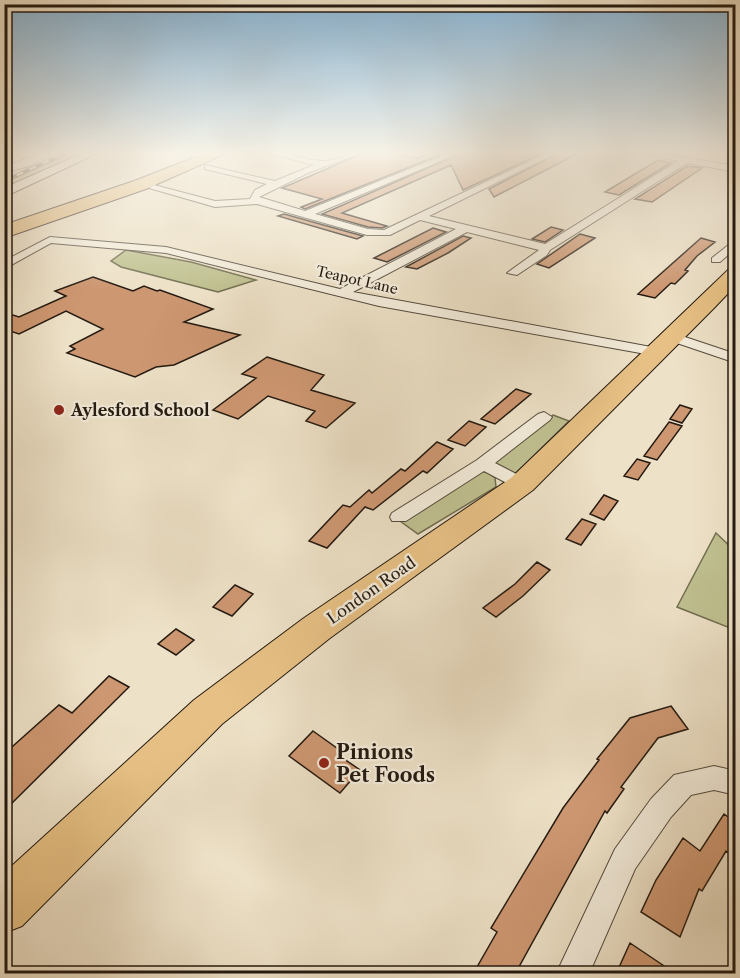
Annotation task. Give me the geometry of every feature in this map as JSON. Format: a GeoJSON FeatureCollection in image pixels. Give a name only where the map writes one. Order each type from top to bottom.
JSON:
{"type":"FeatureCollection","features":[{"type":"Feature","properties":{"kind":"highway"},"geometry":{"type":"LineString","coordinates":[[4,222],[76,198]]}},
{"type":"Feature","properties":{"kind":"highway"},"geometry":{"type":"LineString","coordinates":[[4,232],[103,198]]}},
{"type":"Feature","properties":{"kind":"main road","name":"London Road"},"geometry":{"type":"LineString","coordinates":[[4,908],[141,774],[229,694],[317,628],[522,484],[673,337],[735,273]]}},
{"type":"Feature","properties":{"kind":"street"},"geometry":{"type":"LineString","coordinates":[[189,198],[221,205],[257,201],[375,233],[386,232],[459,198]]}},
{"type":"Feature","properties":{"kind":"street"},"geometry":{"type":"LineString","coordinates":[[209,203],[226,198]]}},
{"type":"Feature","properties":{"kind":"street"},"geometry":{"type":"LineString","coordinates":[[254,198],[257,201]]}},
{"type":"Feature","properties":{"kind":"street"},"geometry":{"type":"LineString","coordinates":[[305,215],[347,198]]}},
{"type":"Feature","properties":{"kind":"street"},"geometry":{"type":"LineString","coordinates":[[513,273],[543,253],[546,248],[627,198]]}},
{"type":"Feature","properties":{"kind":"street"},"geometry":{"type":"LineString","coordinates":[[418,217],[546,248]]}},
{"type":"Feature","properties":{"kind":"street"},"geometry":{"type":"LineString","coordinates":[[342,293],[464,229]]}},
{"type":"Feature","properties":{"kind":"street","name":"Teapot Lane"},"geometry":{"type":"LineString","coordinates":[[4,266],[48,242],[158,249],[342,293],[657,352]]}},
{"type":"Feature","properties":{"kind":"street"},"geometry":{"type":"LineString","coordinates":[[716,260],[735,243]]}},
{"type":"Feature","properties":{"kind":"street"},"geometry":{"type":"LineString","coordinates":[[673,337],[735,359]]}},
{"type":"Feature","properties":{"kind":"street"},"geometry":{"type":"LineString","coordinates":[[399,517],[483,464],[544,417]]}},
{"type":"Feature","properties":{"kind":"street"},"geometry":{"type":"LineString","coordinates":[[483,464],[522,484]]}},
{"type":"Feature","properties":{"kind":"street"},"geometry":{"type":"LineString","coordinates":[[572,974],[625,859],[661,808],[683,784],[714,778],[735,783]]}},
{"type":"Feature","properties":{"kind":"green space"},"geometry":{"type":"Polygon","coordinates":[[[126,250],[191,262],[256,280],[218,292],[121,267],[111,261],[126,250]]]}},
{"type":"Feature","properties":{"kind":"green space"},"geometry":{"type":"Polygon","coordinates":[[[553,415],[569,421],[515,474],[495,465],[496,460],[553,415]]]}},
{"type":"Feature","properties":{"kind":"green space"},"geometry":{"type":"Polygon","coordinates":[[[476,472],[487,472],[495,478],[496,487],[418,534],[400,521],[476,472]]]}},
{"type":"Feature","properties":{"kind":"green space"},"geometry":{"type":"Polygon","coordinates":[[[716,533],[735,551],[735,630],[677,607],[716,533]]]}},
{"type":"Feature","properties":{"kind":"building"},"geometry":{"type":"Polygon","coordinates":[[[317,198],[333,198],[305,209],[301,207],[322,199],[317,198]]]}},
{"type":"Feature","properties":{"kind":"building"},"geometry":{"type":"Polygon","coordinates":[[[359,198],[377,198],[342,213],[387,226],[368,227],[322,214],[359,198]]]}},
{"type":"Feature","properties":{"kind":"building"},"geometry":{"type":"Polygon","coordinates":[[[637,198],[658,198],[652,202],[635,199],[637,198]]]}},
{"type":"Feature","properties":{"kind":"building"},"geometry":{"type":"Polygon","coordinates":[[[284,214],[363,236],[357,239],[278,216],[284,214]]]}},
{"type":"Feature","properties":{"kind":"building"},"geometry":{"type":"Polygon","coordinates":[[[551,227],[563,230],[545,242],[532,239],[551,227]]]}},
{"type":"Feature","properties":{"kind":"building"},"geometry":{"type":"Polygon","coordinates":[[[433,228],[446,232],[387,262],[374,258],[433,228]]]}},
{"type":"Feature","properties":{"kind":"building"},"geometry":{"type":"Polygon","coordinates":[[[580,234],[595,238],[549,268],[537,264],[580,234]]]}},
{"type":"Feature","properties":{"kind":"building"},"geometry":{"type":"Polygon","coordinates":[[[463,236],[471,238],[417,269],[406,267],[463,236]]]}},
{"type":"Feature","properties":{"kind":"building"},"geometry":{"type":"Polygon","coordinates":[[[701,238],[715,242],[697,256],[685,270],[688,271],[675,284],[671,283],[655,298],[638,294],[701,238]]]}},
{"type":"Feature","properties":{"kind":"building"},"geometry":{"type":"Polygon","coordinates":[[[93,277],[133,291],[144,286],[160,290],[213,309],[184,322],[240,335],[174,365],[156,367],[135,377],[67,353],[75,349],[70,346],[103,329],[66,311],[19,334],[4,329],[4,319],[13,315],[19,317],[66,296],[55,291],[93,277]]]}},
{"type":"Feature","properties":{"kind":"building"},"geometry":{"type":"Polygon","coordinates":[[[267,357],[324,375],[311,390],[355,403],[326,428],[306,421],[315,411],[268,396],[238,419],[213,410],[256,378],[242,374],[267,357]]]}},
{"type":"Feature","properties":{"kind":"building"},"geometry":{"type":"Polygon","coordinates":[[[516,389],[531,394],[495,424],[481,419],[516,389]]]}},
{"type":"Feature","properties":{"kind":"building"},"geometry":{"type":"Polygon","coordinates":[[[680,405],[692,409],[682,423],[670,419],[680,405]]]}},
{"type":"Feature","properties":{"kind":"building"},"geometry":{"type":"Polygon","coordinates":[[[469,421],[486,427],[465,446],[448,440],[469,421]]]}},
{"type":"Feature","properties":{"kind":"building"},"geometry":{"type":"Polygon","coordinates":[[[669,422],[682,426],[657,460],[644,456],[669,422]]]}},
{"type":"Feature","properties":{"kind":"building"},"geometry":{"type":"Polygon","coordinates":[[[437,442],[453,449],[427,473],[423,471],[373,510],[365,507],[327,548],[309,541],[343,505],[350,507],[369,490],[372,493],[401,469],[405,471],[437,442]]]}},
{"type":"Feature","properties":{"kind":"building"},"geometry":{"type":"Polygon","coordinates":[[[637,459],[650,463],[638,480],[624,476],[637,459]]]}},
{"type":"Feature","properties":{"kind":"building"},"geometry":{"type":"Polygon","coordinates":[[[604,495],[618,501],[604,520],[590,514],[604,495]]]}},
{"type":"Feature","properties":{"kind":"building"},"geometry":{"type":"Polygon","coordinates":[[[582,519],[596,524],[581,545],[566,539],[582,519]]]}},
{"type":"Feature","properties":{"kind":"building"},"geometry":{"type":"Polygon","coordinates":[[[537,562],[550,570],[523,596],[496,617],[483,608],[515,584],[537,562]]]}},
{"type":"Feature","properties":{"kind":"building"},"geometry":{"type":"Polygon","coordinates":[[[235,585],[253,594],[232,616],[213,607],[235,585]]]}},
{"type":"Feature","properties":{"kind":"building"},"geometry":{"type":"Polygon","coordinates":[[[176,629],[194,640],[176,655],[158,644],[176,629]]]}},
{"type":"Feature","properties":{"kind":"building"},"geometry":{"type":"Polygon","coordinates":[[[109,676],[129,687],[4,811],[4,754],[59,705],[72,713],[109,676]]]}},
{"type":"Feature","properties":{"kind":"building"},"geometry":{"type":"Polygon","coordinates":[[[671,706],[688,729],[658,738],[621,787],[624,789],[607,813],[605,811],[515,974],[473,974],[497,932],[491,928],[563,808],[599,760],[597,759],[630,718],[671,706]]]}},
{"type":"Feature","properties":{"kind":"building","name":"Pinions Pet Foods"},"geometry":{"type":"Polygon","coordinates":[[[313,731],[341,751],[337,754],[360,770],[340,793],[289,756],[313,731]]]}},
{"type":"Feature","properties":{"kind":"building"},"geometry":{"type":"Polygon","coordinates":[[[724,814],[735,822],[735,858],[726,851],[702,891],[699,889],[680,937],[641,912],[656,880],[683,838],[700,851],[724,814]]]}},
{"type":"Feature","properties":{"kind":"building"},"geometry":{"type":"Polygon","coordinates":[[[630,943],[676,974],[616,974],[630,943]]]}},
{"type":"Feature","properties":{"kind":"place","name":"Aylesford School"},"geometry":{"type":"Point","coordinates":[59,410]}},
{"type":"Feature","properties":{"kind":"place","name":"Pinions Pet Foods"},"geometry":{"type":"Point","coordinates":[324,763]}}]}
